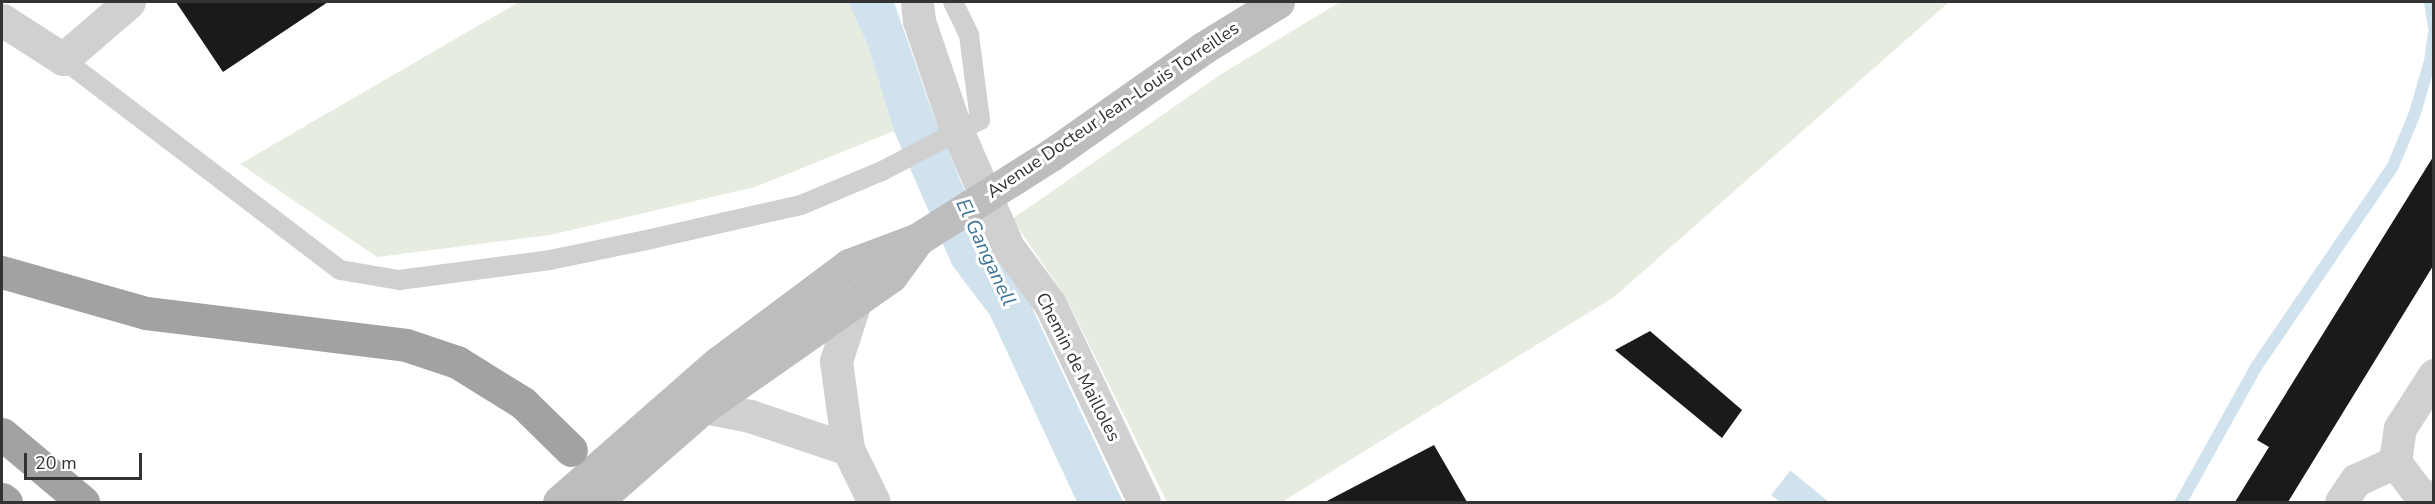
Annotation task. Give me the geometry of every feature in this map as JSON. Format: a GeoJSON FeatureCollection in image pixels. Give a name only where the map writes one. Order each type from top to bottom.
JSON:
{"type":"FeatureCollection","features":[{"type":"Feature","properties":{"kind":"highway"},"geometry":{"type":"LineString","coordinates":[[2,272],[146,313],[406,345],[457,362],[523,403],[571,450]]}},
{"type":"Feature","properties":{"kind":"highway"},"geometry":{"type":"LineString","coordinates":[[2,434],[83,502]]}},
{"type":"Feature","properties":{"kind":"highway"},"geometry":{"type":"LineString","coordinates":[[2,499],[6,502]]}},
{"type":"Feature","properties":{"kind":"main road","name":"Avenue Docteur Jean-Louis Torreilles"},"geometry":{"type":"LineString","coordinates":[[559,502],[709,371],[849,265],[918,239],[1051,155],[1203,48],[1278,2]]}},
{"type":"Feature","properties":{"kind":"main road","name":"Avenue Docteur Jean-Louis Torreilles"},"geometry":{"type":"LineString","coordinates":[[595,502],[704,407],[891,276],[918,239]]}},
{"type":"Feature","properties":{"kind":"street"},"geometry":{"type":"LineString","coordinates":[[2,20],[63,59],[129,2]]}},
{"type":"Feature","properties":{"kind":"street","name":"Chemin de Mailloles"},"geometry":{"type":"LineString","coordinates":[[917,2],[919,21],[953,120],[1008,247],[1050,304],[1144,502]]}},
{"type":"Feature","properties":{"kind":"street"},"geometry":{"type":"LineString","coordinates":[[855,302],[836,361],[848,449],[874,502]]}},
{"type":"Feature","properties":{"kind":"street"},"geometry":{"type":"LineString","coordinates":[[2433,375],[2400,428],[2395,462],[2418,492],[2433,500]]}},
{"type":"Feature","properties":{"kind":"street"},"geometry":{"type":"LineString","coordinates":[[704,407],[750,416],[848,449]]}},
{"type":"Feature","properties":{"kind":"street"},"geometry":{"type":"LineString","coordinates":[[2341,502],[2356,480],[2395,462]]}},
{"type":"Feature","properties":{"kind":"lane"},"geometry":{"type":"LineString","coordinates":[[63,59],[340,270],[399,280],[538,262],[651,239],[801,205],[882,171],[980,120],[969,35],[953,2]]}},
{"type":"Feature","properties":{"kind":"shaded area"},"geometry":{"type":"Polygon","coordinates":[[[519,2],[848,2],[867,43],[894,131],[755,187],[550,235],[377,257],[240,164],[519,2]]]}},
{"type":"Feature","properties":{"kind":"shaded area"},"geometry":{"type":"Polygon","coordinates":[[[1340,2],[1949,2],[1614,297],[1282,502],[1167,502],[1065,296],[1012,219],[1220,75],[1340,2]]]}},
{"type":"Feature","properties":{"kind":"water","name":"El Ganganell"},"geometry":{"type":"Polygon","coordinates":[[[848,2],[894,2],[934,117],[988,246],[1027,297],[1123,502],[1077,502],[990,315],[952,265],[894,131],[867,43],[848,2]]]}},
{"type":"Feature","properties":{"kind":"water"},"geometry":{"type":"Polygon","coordinates":[[[1790,471],[1829,502],[1780,502],[1771,495],[1790,471]]]}},
{"type":"Feature","properties":{"kind":"building"},"geometry":{"type":"Polygon","coordinates":[[[176,2],[328,2],[223,72],[176,2]]]}},
{"type":"Feature","properties":{"kind":"building"},"geometry":{"type":"Polygon","coordinates":[[[2433,157],[2433,266],[2288,502],[2235,502],[2269,447],[2257,440],[2433,157]]]}},
{"type":"Feature","properties":{"kind":"building"},"geometry":{"type":"Polygon","coordinates":[[[1650,331],[1742,410],[1722,438],[1615,350],[1650,331]]]}},
{"type":"Feature","properties":{"kind":"building"},"geometry":{"type":"Polygon","coordinates":[[[1434,445],[1467,502],[1325,502],[1434,445]]]}},
{"type":"Feature","properties":{"kind":"waterway"},"geometry":{"type":"LineString","coordinates":[[2430,2],[2434,26]]}},
{"type":"Feature","properties":{"kind":"waterway"},"geometry":{"type":"LineString","coordinates":[[2181,502],[2256,367],[2393,166],[2415,113],[2430,61],[2434,33]]}}]}
